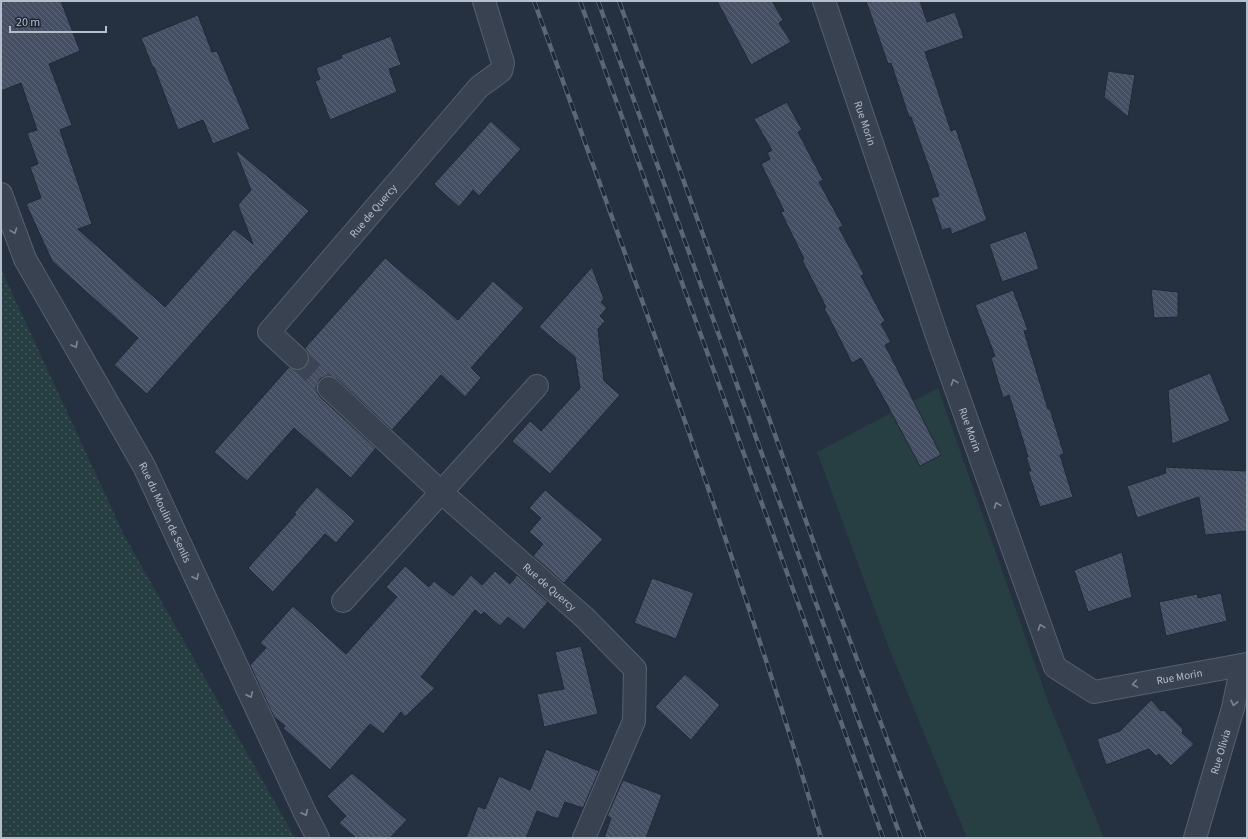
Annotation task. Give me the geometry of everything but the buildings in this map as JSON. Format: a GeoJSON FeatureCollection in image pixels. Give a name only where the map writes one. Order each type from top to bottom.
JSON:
{"type":"FeatureCollection","features":[{"type":"Feature","properties":{"kind":"street","name":"Rue de Quercy"},"geometry":{"type":"LineString","coordinates":[[297,358],[269,332],[479,87],[501,71],[504,63],[484,1]]}},
{"type":"Feature","properties":{"kind":"street","name":"Rue Morin"},"geometry":{"type":"LineString","coordinates":[[824,1],[934,328],[1055,667],[1094,692],[1245,664]]}},
{"type":"Feature","properties":{"kind":"street","name":"Rue du Moulin de Senlis"},"geometry":{"type":"LineString","coordinates":[[1,194],[25,259],[144,466],[304,813],[318,838]]}},
{"type":"Feature","properties":{"kind":"street"},"geometry":{"type":"LineString","coordinates":[[342,601],[537,386]]}},
{"type":"Feature","properties":{"kind":"street","name":"Rue de Quercy"},"geometry":{"type":"LineString","coordinates":[[329,388],[441,492],[584,617],[635,669],[634,721],[584,838]]}},
{"type":"Feature","properties":{"kind":"street","name":"Rue Olivia"},"geometry":{"type":"LineString","coordinates":[[1195,838],[1245,664]]}},
{"type":"Feature","properties":{"kind":"green space"},"geometry":{"type":"Polygon","coordinates":[[[1,269],[124,535],[295,838],[1,838],[1,269]]]}},
{"type":"Feature","properties":{"kind":"green space"},"geometry":{"type":"Polygon","coordinates":[[[938,388],[1048,701],[1104,838],[967,838],[887,643],[817,452],[938,388]]]}},
{"type":"Feature","properties":{"kind":"tunnel"},"geometry":{"type":"LineString","coordinates":[[297,358],[329,388]]}},
{"type":"Feature","properties":{"kind":"railway"},"geometry":{"type":"LineString","coordinates":[[534,1],[719,520],[762,647],[821,838]]}},
{"type":"Feature","properties":{"kind":"railway"},"geometry":{"type":"LineString","coordinates":[[580,1],[883,838]]}},
{"type":"Feature","properties":{"kind":"railway"},"geometry":{"type":"LineString","coordinates":[[598,1],[901,838]]}},
{"type":"Feature","properties":{"kind":"railway"},"geometry":{"type":"LineString","coordinates":[[619,1],[825,574],[924,838]]}}]}
